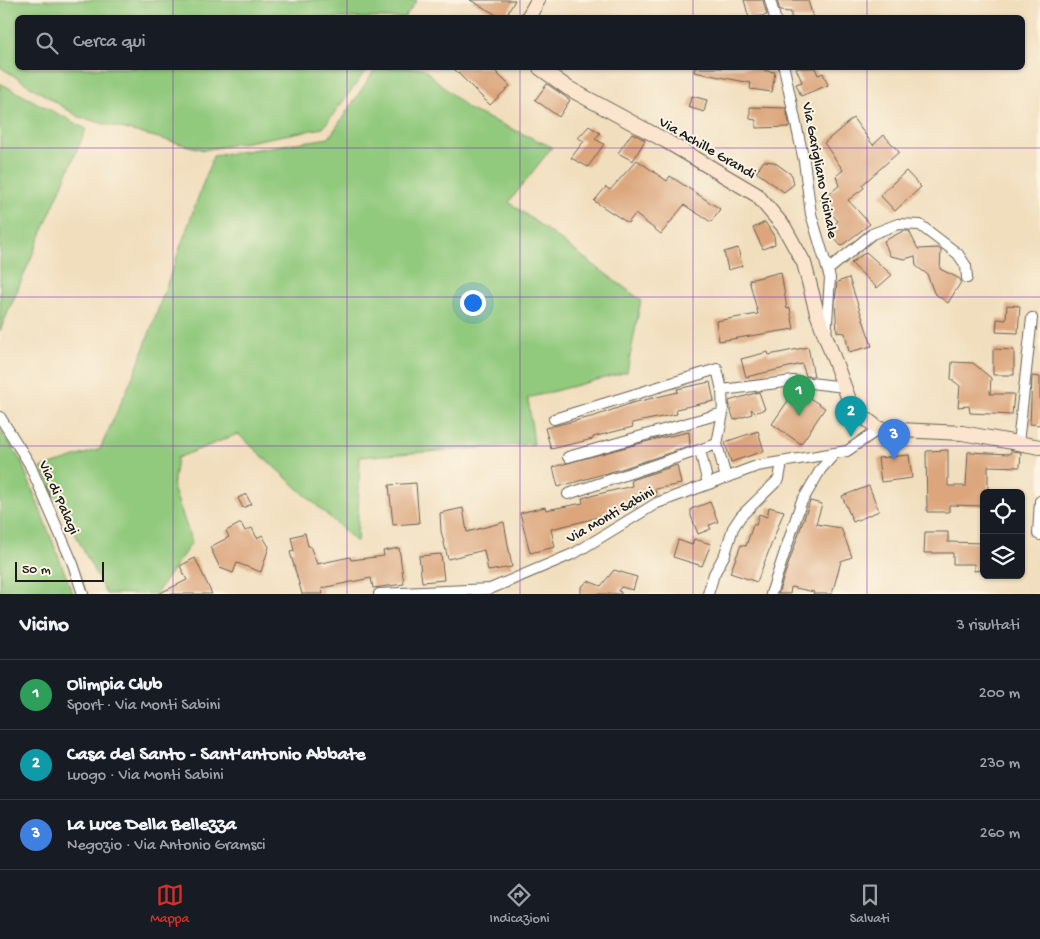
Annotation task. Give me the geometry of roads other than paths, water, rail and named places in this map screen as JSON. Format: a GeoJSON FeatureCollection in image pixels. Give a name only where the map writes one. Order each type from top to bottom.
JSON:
{"type":"FeatureCollection","features":[{"type":"Feature","properties":{"kind":"main road"},"geometry":{"type":"LineString","coordinates":[[530,15],[538,0]]}},
{"type":"Feature","properties":{"kind":"main road","name":"Via Achille Grandi"},"geometry":{"type":"LineString","coordinates":[[543,70],[568,88],[666,141],[757,195],[784,227],[804,264],[818,313],[852,408],[879,429]]}},
{"type":"Feature","properties":{"kind":"main road"},"geometry":{"type":"LineString","coordinates":[[879,429],[962,433],[1040,447]]}},
{"type":"Feature","properties":{"kind":"street"},"geometry":{"type":"LineString","coordinates":[[770,0],[774,15]]}},
{"type":"Feature","properties":{"kind":"street","name":"Via Garigliano Vicinale"},"geometry":{"type":"LineString","coordinates":[[784,70],[804,161],[811,214],[830,278],[826,337]]}},
{"type":"Feature","properties":{"kind":"street"},"geometry":{"type":"LineString","coordinates":[[828,270],[872,234],[898,224],[920,225],[958,254],[966,266],[966,278]]}},
{"type":"Feature","properties":{"kind":"street"},"geometry":{"type":"LineString","coordinates":[[1018,443],[1032,318]]}},
{"type":"Feature","properties":{"kind":"street"},"geometry":{"type":"LineString","coordinates":[[554,419],[716,369],[722,390],[723,413],[717,444],[726,478]]}},
{"type":"Feature","properties":{"kind":"street"},"geometry":{"type":"LineString","coordinates":[[722,390],[793,381],[845,387]]}},
{"type":"Feature","properties":{"kind":"street"},"geometry":{"type":"LineString","coordinates":[[568,457],[723,413]]}},
{"type":"Feature","properties":{"kind":"street","name":"Via di Palagi"},"geometry":{"type":"LineString","coordinates":[[0,417],[29,463],[74,564],[83,594]]}},
{"type":"Feature","properties":{"kind":"street","name":"Via Monti Sabini"},"geometry":{"type":"LineString","coordinates":[[380,594],[490,589],[575,553],[657,503],[757,466],[847,451],[879,429]]}},
{"type":"Feature","properties":{"kind":"street"},"geometry":{"type":"LineString","coordinates":[[568,494],[717,444]]}},
{"type":"Feature","properties":{"kind":"street"},"geometry":{"type":"LineString","coordinates":[[700,450],[708,484]]}},
{"type":"Feature","properties":{"kind":"street"},"geometry":{"type":"LineString","coordinates":[[771,594],[801,502],[834,453]]}},
{"type":"Feature","properties":{"kind":"street"},"geometry":{"type":"LineString","coordinates":[[708,594],[714,574],[725,554],[734,528],[741,516],[779,479],[782,462]]}},
{"type":"Feature","properties":{"kind":"street"},"geometry":{"type":"LineString","coordinates":[[1040,501],[1038,528],[1038,534],[1040,534]]}},
{"type":"Feature","properties":{"kind":"place","name":"Olimpia Club"},"geometry":{"type":"Point","coordinates":[799,416]}},
{"type":"Feature","properties":{"kind":"place","name":"Casa del Santo - Sant'antonio Abbate"},"geometry":{"type":"Point","coordinates":[851,437]}},
{"type":"Feature","properties":{"kind":"place","name":"La Luce Della Bellezza"},"geometry":{"type":"Point","coordinates":[894,460]}}]}
